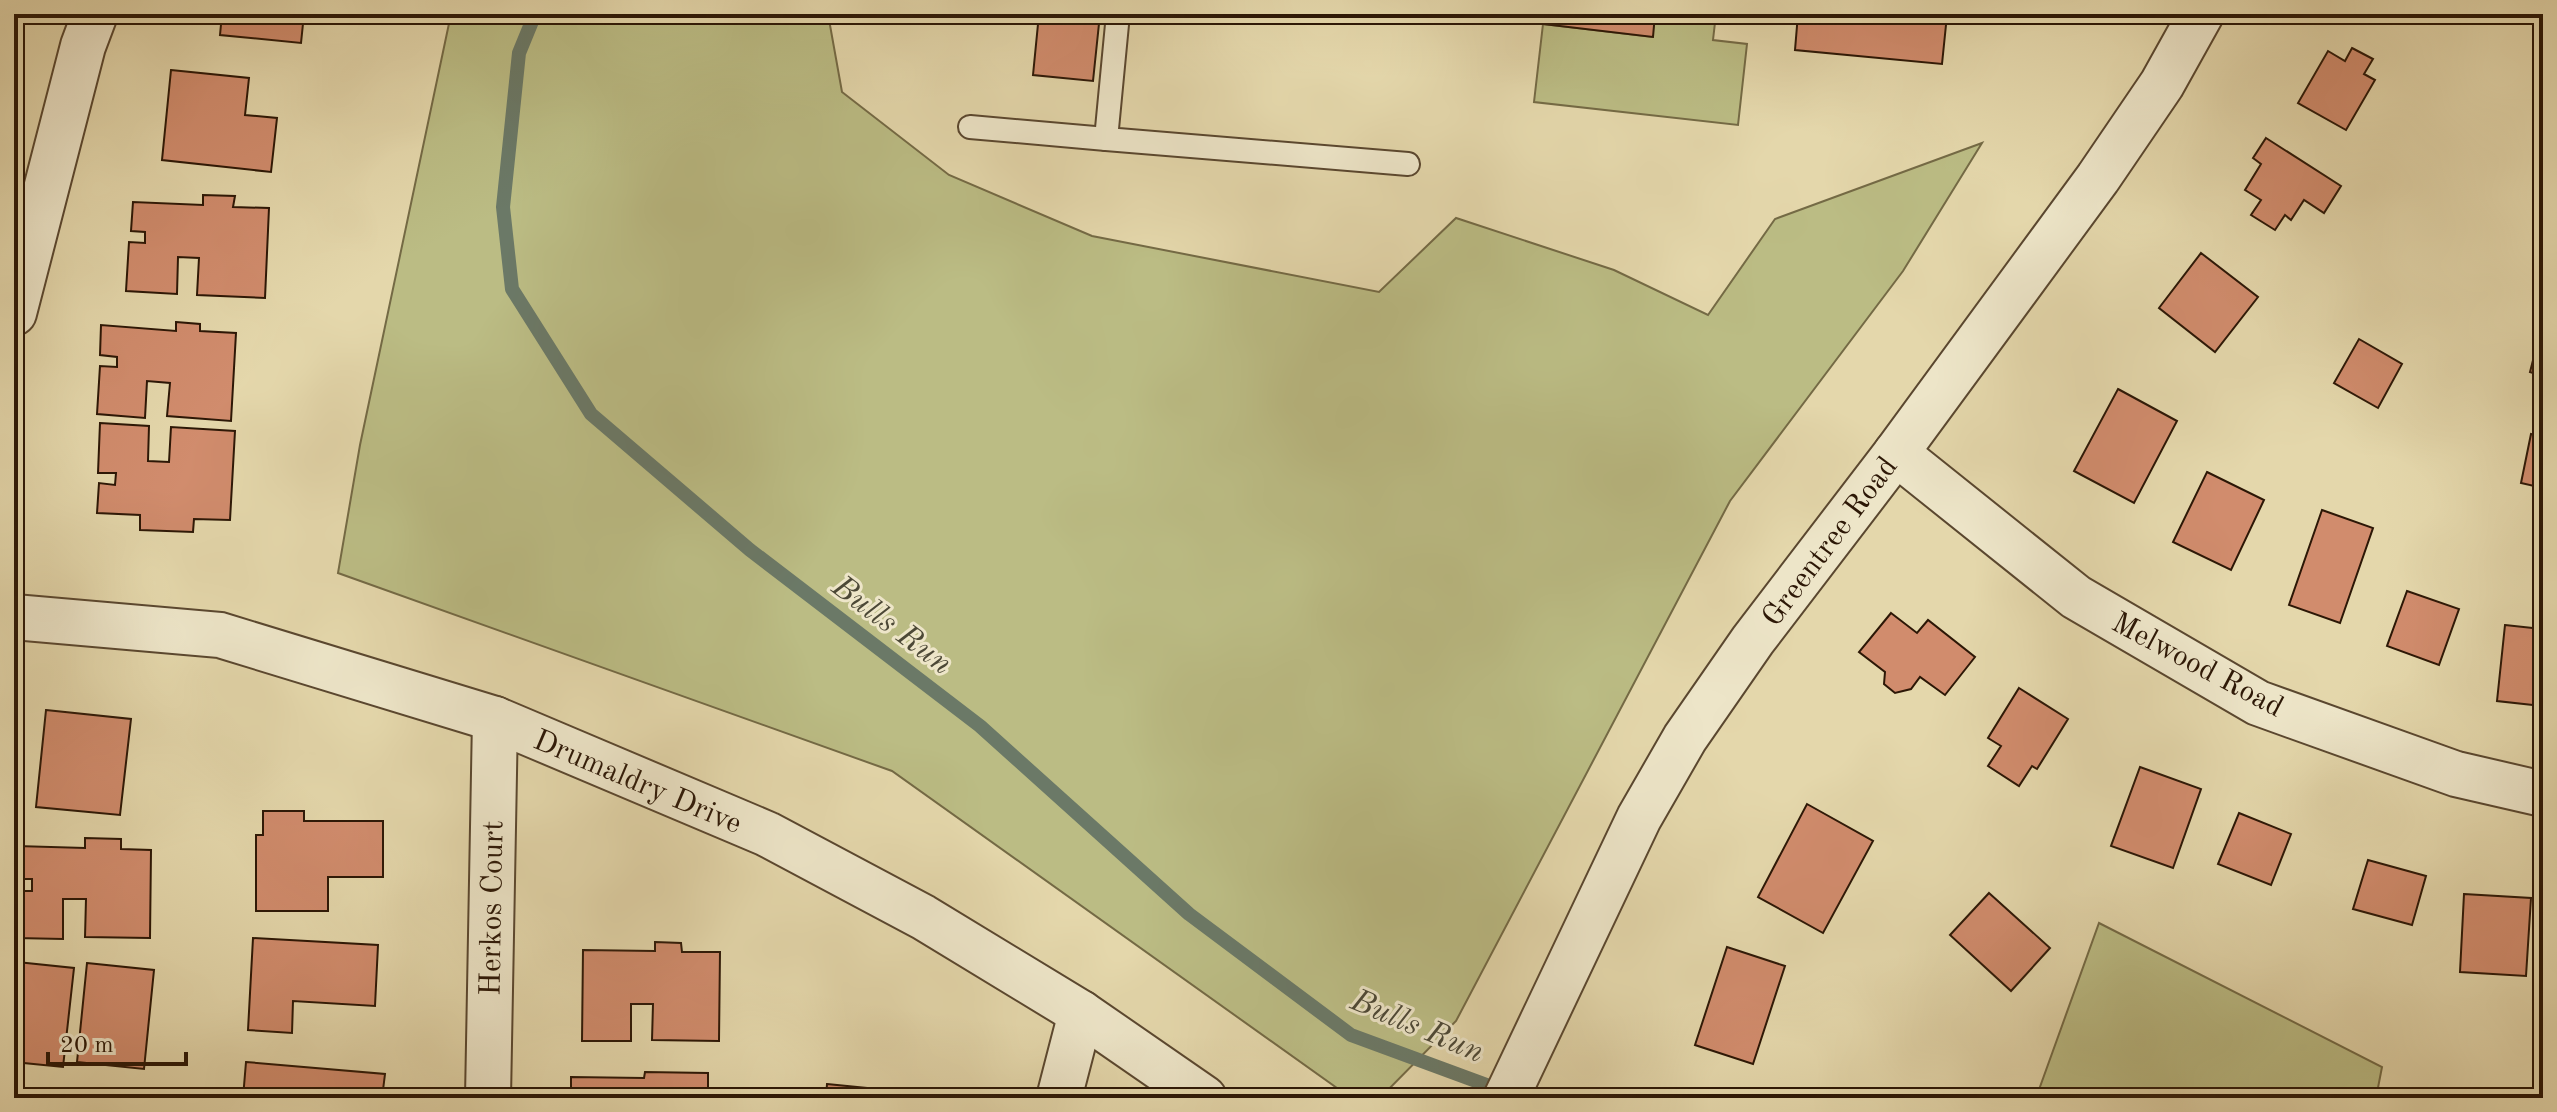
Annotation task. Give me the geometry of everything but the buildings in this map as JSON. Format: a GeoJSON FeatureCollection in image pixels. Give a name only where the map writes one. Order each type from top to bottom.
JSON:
{"type":"FeatureCollection","features":[{"type":"Feature","properties":{"kind":"street"},"geometry":{"type":"LineString","coordinates":[[14,313],[83,46],[95,14]]}},
{"type":"Feature","properties":{"kind":"street","name":"Greentree Road"},"geometry":{"type":"LineString","coordinates":[[1506,1098],[1639,818],[1685,738],[1753,640],[1896,453],[2098,178],[2162,84],[2201,14]]}},
{"type":"Feature","properties":{"kind":"street","name":"Melwood Road"},"geometry":{"type":"LineString","coordinates":[[1896,453],[2076,597],[2258,703],[2456,774],[2543,794]]}},
{"type":"Feature","properties":{"kind":"street","name":"Drumaldry Drive"},"geometry":{"type":"LineString","coordinates":[[14,617],[220,635],[495,719],[767,834],[923,917],[1081,1013],[1204,1098]]}},
{"type":"Feature","properties":{"kind":"street","name":"Herkos Court"},"geometry":{"type":"LineString","coordinates":[[488,1098],[495,719]]}},
{"type":"Feature","properties":{"kind":"street"},"geometry":{"type":"LineString","coordinates":[[1059,1098],[1081,1013]]}},
{"type":"Feature","properties":{"kind":"lane"},"geometry":{"type":"LineString","coordinates":[[1106,139],[1118,14]]}},
{"type":"Feature","properties":{"kind":"lane"},"geometry":{"type":"LineString","coordinates":[[970,127],[1408,164]]}},
{"type":"Feature","properties":{"kind":"green space"},"geometry":{"type":"Polygon","coordinates":[[[451,14],[828,14],[842,92],[949,175],[1092,236],[1379,292],[1456,218],[1614,270],[1708,315],[1775,219],[1982,143],[1903,271],[1730,501],[1456,1021],[1380,1098],[1351,1098],[892,771],[338,573],[360,445],[451,14]]]}},
{"type":"Feature","properties":{"kind":"green space"},"geometry":{"type":"Polygon","coordinates":[[[1655,14],[1716,14],[1713,40],[1747,44],[1738,125],[1534,102],[1543,24],[1652,37],[1655,14]]]}},
{"type":"Feature","properties":{"kind":"green space"},"geometry":{"type":"Polygon","coordinates":[[[2099,923],[2382,1067],[2376,1098],[2036,1098],[2099,923]]]}},
{"type":"Feature","properties":{"kind":"waterway","name":"Bulls Run"},"geometry":{"type":"LineString","coordinates":[[535,14],[519,53],[503,207],[512,289],[591,414],[750,550],[980,726],[1189,914],[1351,1035],[1503,1091]]}}]}
